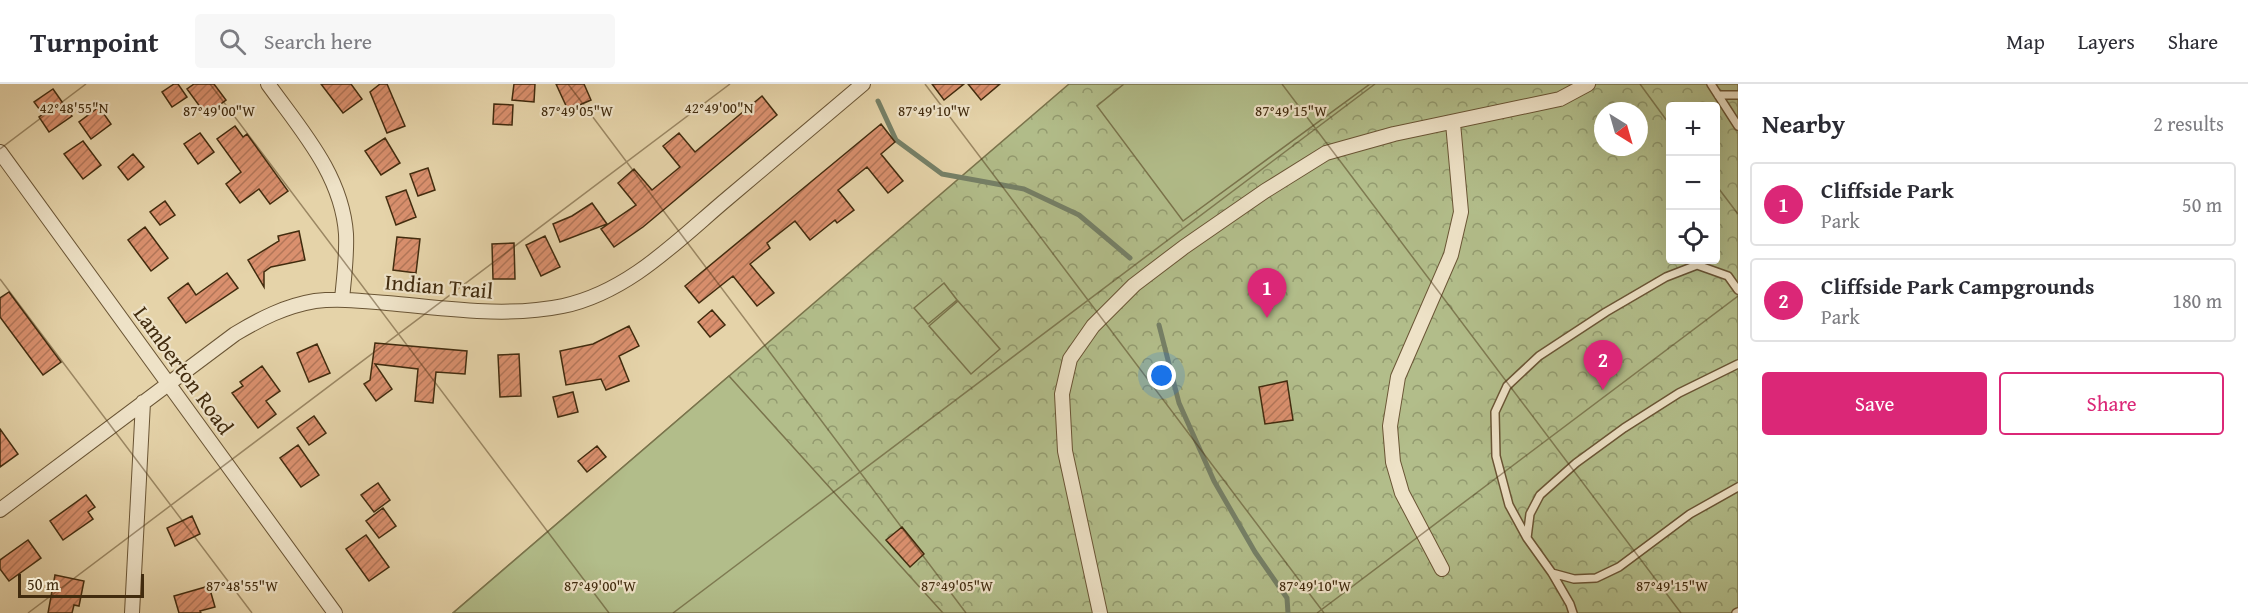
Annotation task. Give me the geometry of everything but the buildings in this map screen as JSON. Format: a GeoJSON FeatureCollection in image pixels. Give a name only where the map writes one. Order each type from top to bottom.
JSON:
{"type":"FeatureCollection","features":[{"type":"Feature","properties":{"kind":"street"},"geometry":{"type":"LineString","coordinates":[[268,84],[323,161],[335,185],[346,234],[342,299]]}},
{"type":"Feature","properties":{"kind":"street","name":"Indian Trail"},"geometry":{"type":"LineString","coordinates":[[0,510],[236,334],[260,319],[296,306],[342,299],[505,313],[537,311],[596,295],[643,269],[863,84]]}},
{"type":"Feature","properties":{"kind":"street"},"geometry":{"type":"LineString","coordinates":[[1100,613],[1065,451],[1062,394],[1070,359],[1094,326],[1134,285],[1184,247],[1265,191],[1326,153],[1394,135],[1560,99],[1588,84]]}},
{"type":"Feature","properties":{"kind":"street"},"geometry":{"type":"LineString","coordinates":[[1442,569],[1402,493],[1393,462],[1390,426],[1398,377],[1451,255],[1461,212],[1453,123]]}},
{"type":"Feature","properties":{"kind":"street","name":"Lamberton Road"},"geometry":{"type":"LineString","coordinates":[[0,154],[335,613]]}},
{"type":"Feature","properties":{"kind":"street"},"geometry":{"type":"LineString","coordinates":[[132,613],[143,402]]}},
{"type":"Feature","properties":{"kind":"lane"},"geometry":{"type":"LineString","coordinates":[[1711,84],[1738,126]]}},
{"type":"Feature","properties":{"kind":"lane"},"geometry":{"type":"LineString","coordinates":[[1718,95],[1738,95]]}},
{"type":"Feature","properties":{"kind":"lane"},"geometry":{"type":"LineString","coordinates":[[1573,613],[1552,573],[1527,538],[1509,505],[1496,456],[1495,412],[1506,386],[1539,356],[1606,312],[1666,277],[1697,265],[1728,276],[1738,290]]}},
{"type":"Feature","properties":{"kind":"lane"},"geometry":{"type":"LineString","coordinates":[[1527,538],[1530,514],[1540,495],[1576,463],[1624,428],[1679,393],[1738,364]]}},
{"type":"Feature","properties":{"kind":"lane"},"geometry":{"type":"LineString","coordinates":[[1552,573],[1574,579],[1596,578],[1619,567],[1690,514],[1738,487]]}},
{"type":"Feature","properties":{"kind":"green space"},"geometry":{"type":"Polygon","coordinates":[[[1069,84],[1738,84],[1738,613],[453,613],[1069,84]]]}},
{"type":"Feature","properties":{"kind":"green space"},"geometry":{"type":"Polygon","coordinates":[[[1124,84],[1370,84],[1183,221],[1097,106],[1124,84]]]}},
{"type":"Feature","properties":{"kind":"green space"},"geometry":{"type":"Polygon","coordinates":[[[944,283],[957,300],[928,324],[914,308],[944,283]]]}},
{"type":"Feature","properties":{"kind":"green space"},"geometry":{"type":"Polygon","coordinates":[[[958,301],[1000,349],[971,374],[929,326],[958,301]]]}},
{"type":"Feature","properties":{"kind":"green space"},"geometry":{"type":"Polygon","coordinates":[[[729,376],[943,613],[453,613],[729,376]]]}},
{"type":"Feature","properties":{"kind":"waterway"},"geometry":{"type":"LineString","coordinates":[[878,101],[896,140],[942,174],[1024,189],[1079,215],[1130,258]]}},
{"type":"Feature","properties":{"kind":"waterway"},"geometry":{"type":"LineString","coordinates":[[1159,325],[1179,403],[1214,481],[1255,552],[1287,598],[1288,613]]}},
{"type":"Feature","properties":{"kind":"place","name":"Cliffside Park"},"geometry":{"type":"Point","coordinates":[1267,318]}},
{"type":"Feature","properties":{"kind":"place","name":"Cliffside Park Campgrounds"},"geometry":{"type":"Point","coordinates":[1603,390]}}]}
